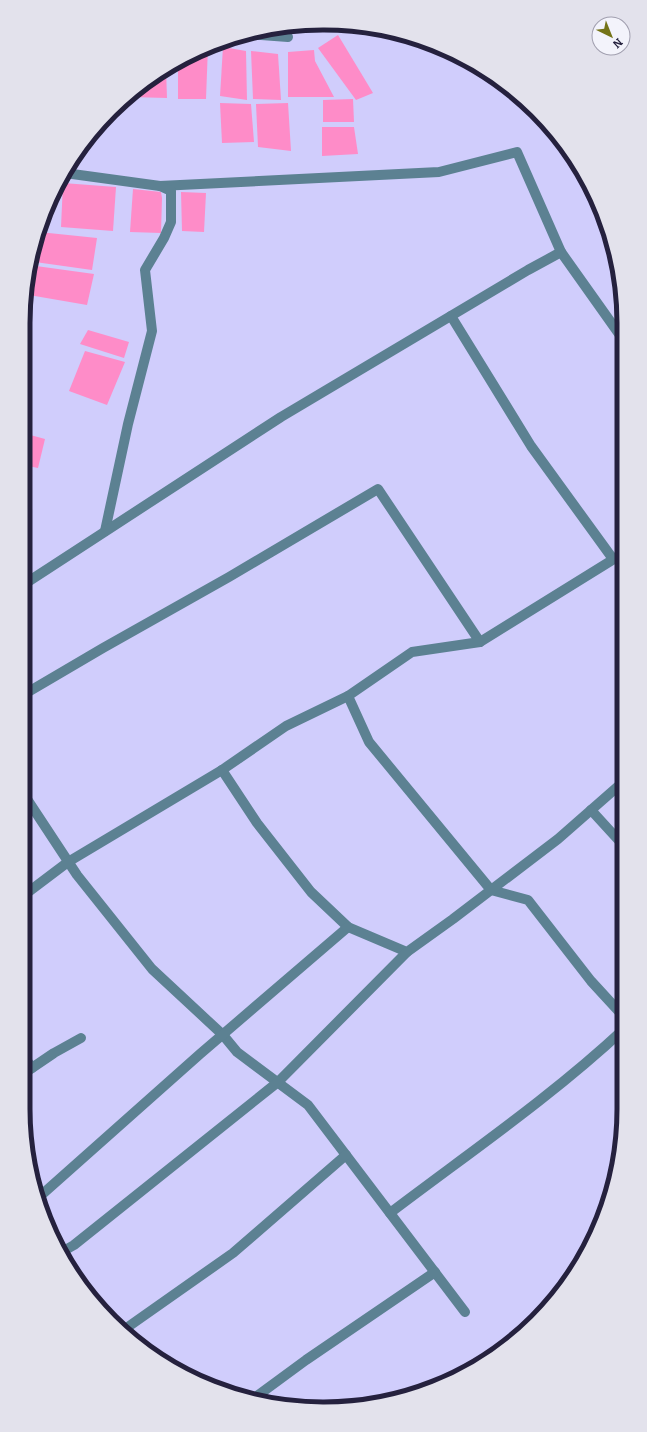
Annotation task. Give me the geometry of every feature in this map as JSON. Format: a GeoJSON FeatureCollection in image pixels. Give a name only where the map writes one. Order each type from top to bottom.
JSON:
{"type":"FeatureCollection","features":[{"type":"Feature","properties":{"kind":"street"},"geometry":{"type":"LineString","coordinates":[[268,36],[288,37]]}},
{"type":"Feature","properties":{"kind":"street"},"geometry":{"type":"LineString","coordinates":[[71,174],[160,186],[439,172],[517,152],[561,252],[617,331]]}},
{"type":"Feature","properties":{"kind":"street"},"geometry":{"type":"LineString","coordinates":[[105,531],[128,424],[152,331],[145,270],[164,238],[171,222],[171,191],[160,186]]}},
{"type":"Feature","properties":{"kind":"street"},"geometry":{"type":"LineString","coordinates":[[30,581],[281,417],[528,270],[561,252]]}},
{"type":"Feature","properties":{"kind":"street"},"geometry":{"type":"LineString","coordinates":[[451,316],[531,446],[613,559]]}},
{"type":"Feature","properties":{"kind":"street"},"geometry":{"type":"LineString","coordinates":[[30,691],[378,490],[480,642]]}},
{"type":"Feature","properties":{"kind":"street"},"geometry":{"type":"LineString","coordinates":[[30,891],[68,862],[222,770],[286,726],[348,696],[412,652],[480,642],[617,557]]}},
{"type":"Feature","properties":{"kind":"street"},"geometry":{"type":"LineString","coordinates":[[348,696],[369,742],[491,890],[528,900],[591,981],[617,1009]]}},
{"type":"Feature","properties":{"kind":"street"},"geometry":{"type":"LineString","coordinates":[[222,770],[256,823],[311,892],[348,927],[407,952]]}},
{"type":"Feature","properties":{"kind":"street"},"geometry":{"type":"LineString","coordinates":[[66,1250],[74,1245],[278,1082],[407,952],[453,920],[558,839],[617,787]]}},
{"type":"Feature","properties":{"kind":"street"},"geometry":{"type":"LineString","coordinates":[[30,804],[77,875],[152,969],[223,1035],[237,1052],[308,1105],[464,1312]]}},
{"type":"Feature","properties":{"kind":"street"},"geometry":{"type":"LineString","coordinates":[[591,810],[617,838]]}},
{"type":"Feature","properties":{"kind":"street"},"geometry":{"type":"LineString","coordinates":[[43,1194],[348,927]]}},
{"type":"Feature","properties":{"kind":"street"},"geometry":{"type":"LineString","coordinates":[[390,1213],[537,1103],[591,1059],[617,1035]]}},
{"type":"Feature","properties":{"kind":"street"},"geometry":{"type":"LineString","coordinates":[[30,1065],[32,1068],[54,1053],[81,1038]]}},
{"type":"Feature","properties":{"kind":"street"},"geometry":{"type":"LineString","coordinates":[[128,1327],[233,1253],[346,1155]]}},
{"type":"Feature","properties":{"kind":"street"},"geometry":{"type":"LineString","coordinates":[[259,1394],[306,1360],[435,1272]]}},
{"type":"Feature","properties":{"kind":"building"},"geometry":{"type":"Polygon","coordinates":[[[338,35],[373,93],[356,100],[318,48],[338,35]]]}},
{"type":"Feature","properties":{"kind":"building"},"geometry":{"type":"Polygon","coordinates":[[[223,48],[246,51],[247,100],[220,96],[223,48]]]}},
{"type":"Feature","properties":{"kind":"building"},"geometry":{"type":"Polygon","coordinates":[[[314,50],[315,61],[334,97],[288,97],[288,52],[314,50]]]}},
{"type":"Feature","properties":{"kind":"building"},"geometry":{"type":"Polygon","coordinates":[[[251,51],[278,54],[281,100],[253,99],[251,51]]]}},
{"type":"Feature","properties":{"kind":"building"},"geometry":{"type":"Polygon","coordinates":[[[208,54],[206,99],[178,99],[178,68],[208,54]]]}},
{"type":"Feature","properties":{"kind":"building"},"geometry":{"type":"Polygon","coordinates":[[[166,75],[167,98],[137,97],[166,75]]]}},
{"type":"Feature","properties":{"kind":"building"},"geometry":{"type":"Polygon","coordinates":[[[353,99],[354,122],[323,122],[323,100],[353,99]]]}},
{"type":"Feature","properties":{"kind":"building"},"geometry":{"type":"Polygon","coordinates":[[[220,103],[251,104],[254,142],[222,143],[220,103]]]}},
{"type":"Feature","properties":{"kind":"building"},"geometry":{"type":"Polygon","coordinates":[[[288,103],[291,151],[258,147],[256,104],[288,103]]]}},
{"type":"Feature","properties":{"kind":"building"},"geometry":{"type":"Polygon","coordinates":[[[322,127],[354,127],[358,154],[322,156],[322,127]]]}},
{"type":"Feature","properties":{"kind":"building"},"geometry":{"type":"Polygon","coordinates":[[[66,183],[116,187],[113,231],[61,227],[63,189],[66,183]]]}},
{"type":"Feature","properties":{"kind":"building"},"geometry":{"type":"Polygon","coordinates":[[[133,189],[161,192],[161,233],[130,232],[133,189]]]}},
{"type":"Feature","properties":{"kind":"building"},"geometry":{"type":"Polygon","coordinates":[[[181,192],[206,193],[204,232],[182,231],[181,192]]]}},
{"type":"Feature","properties":{"kind":"building"},"geometry":{"type":"Polygon","coordinates":[[[45,233],[97,238],[92,270],[37,262],[45,233]]]}},
{"type":"Feature","properties":{"kind":"building"},"geometry":{"type":"Polygon","coordinates":[[[36,266],[94,274],[87,305],[32,295],[36,266]]]}},
{"type":"Feature","properties":{"kind":"building"},"geometry":{"type":"Polygon","coordinates":[[[88,330],[129,342],[124,358],[80,344],[88,330]]]}},
{"type":"Feature","properties":{"kind":"building"},"geometry":{"type":"Polygon","coordinates":[[[85,351],[125,362],[107,405],[69,391],[85,351]]]}},
{"type":"Feature","properties":{"kind":"building"},"geometry":{"type":"Polygon","coordinates":[[[30,435],[45,439],[38,468],[30,466],[30,435]]]}}]}
